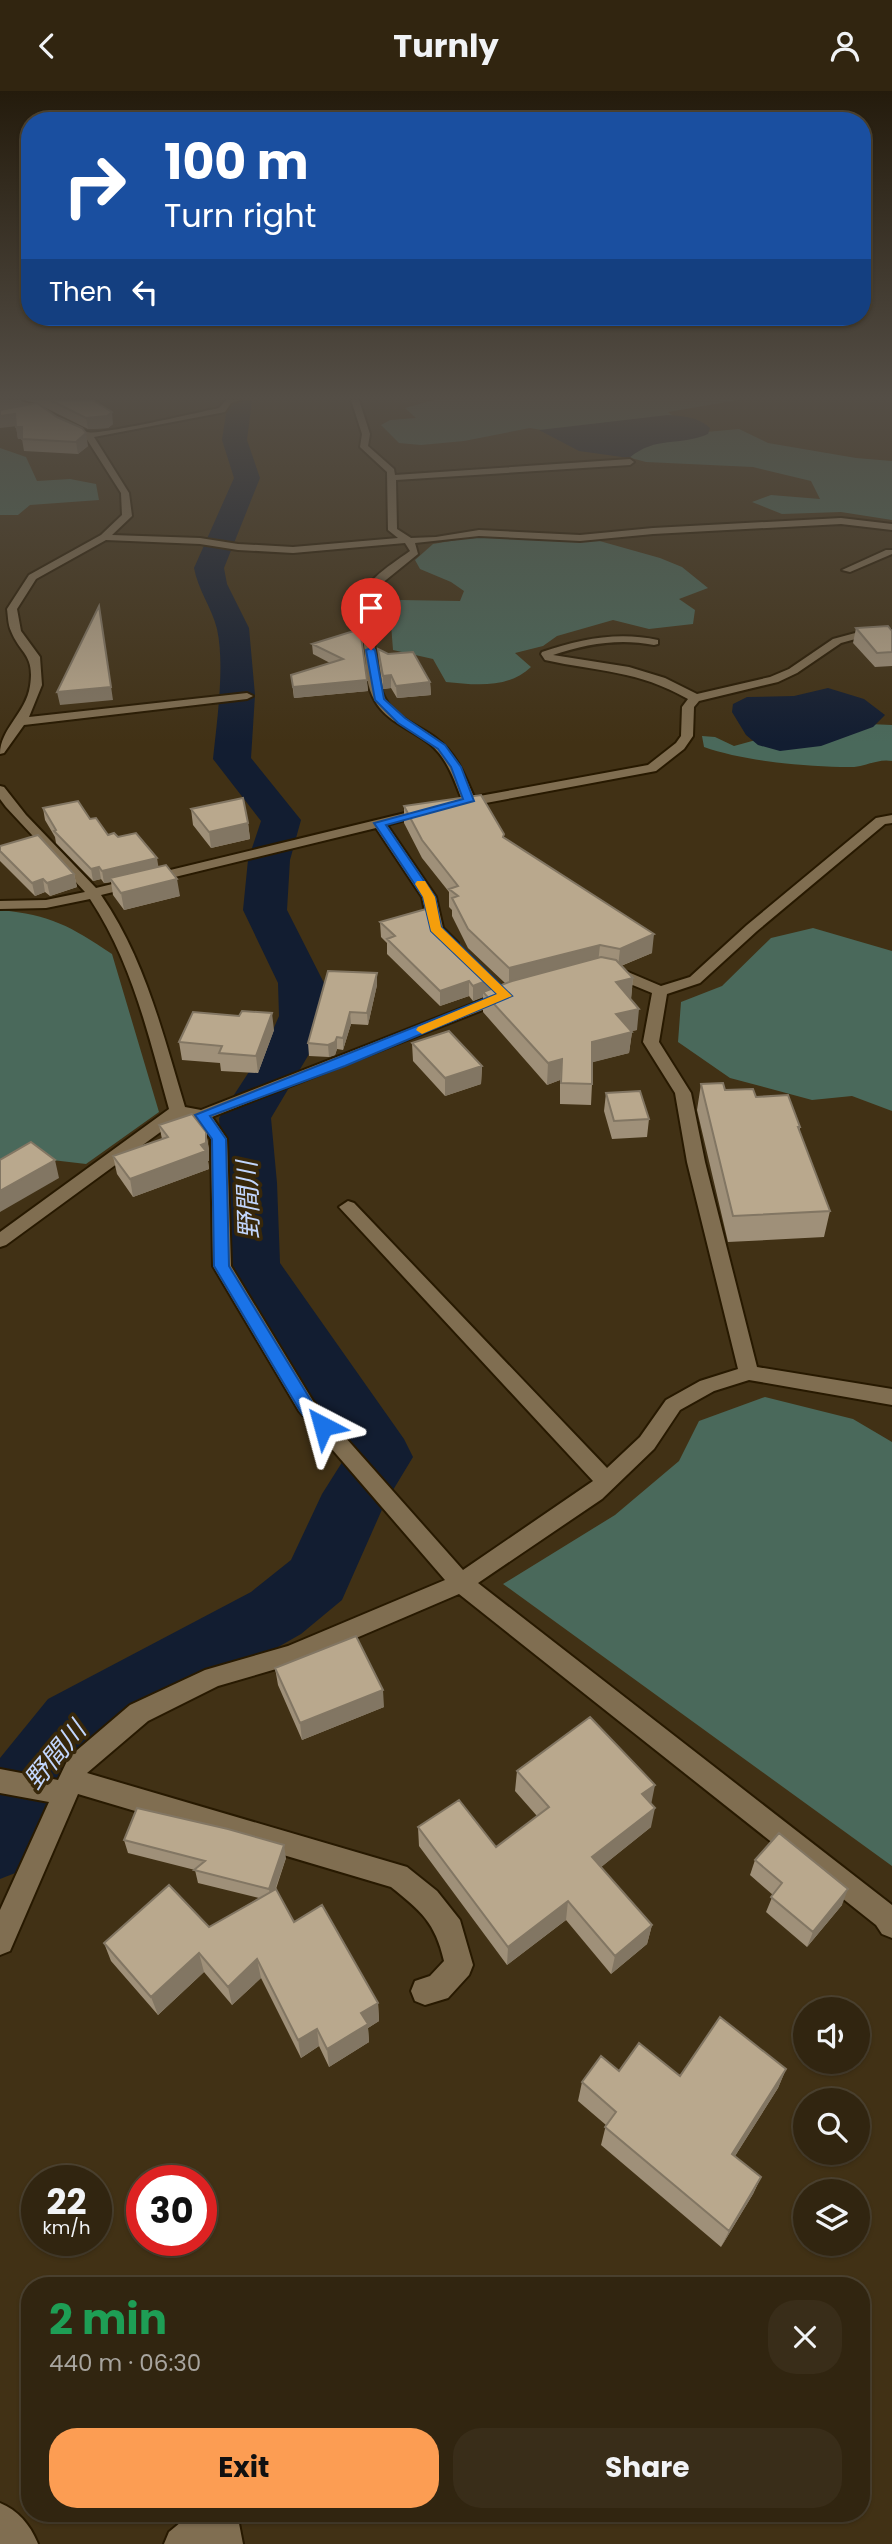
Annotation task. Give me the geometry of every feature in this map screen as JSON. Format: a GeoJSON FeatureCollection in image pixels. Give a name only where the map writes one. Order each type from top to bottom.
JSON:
{"type":"FeatureCollection","features":[{"type":"Feature","properties":{"kind":"street"},"geometry":{"type":"LineString","coordinates":[[1,745],[28,711],[36,685],[35,657],[12,634],[12,609],[32,577],[104,537],[127,514]]}},
{"type":"Feature","properties":{"kind":"street"},"geometry":{"type":"LineString","coordinates":[[390,514],[393,530],[408,540],[415,552],[360,599],[358,613],[368,623],[372,637],[372,668],[380,700],[401,720],[441,747],[456,767],[469,801]]}},
{"type":"Feature","properties":{"kind":"street"},"geometry":{"type":"LineString","coordinates":[[104,537],[200,541],[238,547],[293,550],[436,540],[479,534],[580,538],[653,531],[841,521],[892,527]]}},
{"type":"Feature","properties":{"kind":"street"},"geometry":{"type":"LineString","coordinates":[[847,570],[890,552]]}},
{"type":"Feature","properties":{"kind":"street"},"geometry":{"type":"LineString","coordinates":[[877,570],[890,552]]}},
{"type":"Feature","properties":{"kind":"street"},"geometry":{"type":"LineString","coordinates":[[0,905],[68,901],[469,801],[631,774],[652,768],[681,746],[687,736],[688,707],[695,698],[774,680],[793,671],[837,641],[859,635],[892,633]]}},
{"type":"Feature","properties":{"kind":"street"},"geometry":{"type":"LineString","coordinates":[[654,642],[645,640],[583,643],[546,654],[549,658],[599,663],[643,673],[677,687],[695,698]]}},
{"type":"Feature","properties":{"kind":"street"},"geometry":{"type":"LineString","coordinates":[[19,722],[247,697]]}},
{"type":"Feature","properties":{"kind":"street"},"geometry":{"type":"LineString","coordinates":[[0,790],[12,809],[94,893],[125,947],[178,1111]]}},
{"type":"Feature","properties":{"kind":"street"},"geometry":{"type":"LineString","coordinates":[[599,970],[623,975],[660,991],[695,981],[752,928],[870,830],[881,821],[892,819]]}},
{"type":"Feature","properties":{"kind":"street"},"geometry":{"type":"LineString","coordinates":[[379,823],[429,897],[436,929],[466,957]]}},
{"type":"Feature","properties":{"kind":"street"},"geometry":{"type":"LineString","coordinates":[[0,1241],[178,1111],[202,1115],[340,1063],[506,991]]}},
{"type":"Feature","properties":{"kind":"street"},"geometry":{"type":"LineString","coordinates":[[660,991],[651,1042],[683,1093],[696,1162],[749,1373]]}},
{"type":"Feature","properties":{"kind":"street"},"geometry":{"type":"LineString","coordinates":[[202,1115],[219,1139],[222,1266],[306,1406],[461,1583],[885,1916],[892,1925]]}},
{"type":"Feature","properties":{"kind":"street"},"geometry":{"type":"LineString","coordinates":[[348,1207],[606,1481]]}},
{"type":"Feature","properties":{"kind":"street"},"geometry":{"type":"LineString","coordinates":[[0,1941],[78,1765],[139,1713],[213,1677],[292,1655],[461,1583],[594,1493],[647,1443],[673,1405],[707,1386],[749,1373],[892,1397]]}},
{"type":"Feature","properties":{"kind":"street"},"geometry":{"type":"LineString","coordinates":[[0,1781],[69,1786],[398,1876],[428,1900],[450,1929],[459,1965],[438,1988],[425,1991]]}},
{"type":"Feature","properties":{"kind":"street"},"geometry":{"type":"LineString","coordinates":[[0,2520],[21,2544]]}},
{"type":"Feature","properties":{"kind":"street"},"geometry":{"type":"LineString","coordinates":[[181,2544],[209,2522]]}},
{"type":"Feature","properties":{"kind":"street"},"geometry":{"type":"LineString","coordinates":[[222,2522],[226,2544]]}},
{"type":"Feature","properties":{"kind":"green space"},"geometry":{"type":"Polygon","coordinates":[[[857,514],[892,514],[892,520],[857,514]]]}},
{"type":"Feature","properties":{"kind":"green space"},"geometry":{"type":"Polygon","coordinates":[[[479,536],[596,540],[682,567],[708,588],[679,599],[695,610],[693,624],[649,629],[613,620],[557,636],[543,646],[515,653],[531,667],[512,679],[491,684],[446,682],[433,659],[393,650],[391,624],[382,608],[400,600],[460,601],[464,591],[451,582],[420,569],[415,560],[433,544],[479,536]]]}},
{"type":"Feature","properties":{"kind":"green space"},"geometry":{"type":"Polygon","coordinates":[[[846,723],[892,725],[892,761],[849,767],[775,762],[704,747],[702,736],[715,737],[734,746],[770,736],[846,723]]]}},
{"type":"Feature","properties":{"kind":"green space"},"geometry":{"type":"Polygon","coordinates":[[[0,910],[33,915],[59,923],[112,954],[159,1112],[86,1164],[18,1156],[0,1166],[0,910]]]}},
{"type":"Feature","properties":{"kind":"green space"},"geometry":{"type":"Polygon","coordinates":[[[813,928],[892,951],[892,1111],[852,1096],[812,1100],[730,1078],[678,1042],[681,1002],[722,986],[771,938],[813,928]]]}},
{"type":"Feature","properties":{"kind":"green space"},"geometry":{"type":"Polygon","coordinates":[[[765,1397],[853,1419],[892,1442],[892,1866],[503,1584],[615,1515],[679,1461],[699,1421],[765,1397]]]}},
{"type":"Feature","properties":{"kind":"water"},"geometry":{"type":"Polygon","coordinates":[[[828,688],[864,699],[885,715],[873,727],[821,746],[780,751],[758,745],[746,735],[732,712],[733,704],[747,697],[794,696],[828,688]]]}},
{"type":"Feature","properties":{"kind":"building"},"geometry":{"type":"Polygon","coordinates":[[[99,606],[111,687],[57,692],[99,606]]]}},
{"type":"Feature","properties":{"kind":"building"},"geometry":{"type":"Polygon","coordinates":[[[888,626],[892,631],[892,652],[877,653],[856,628],[888,626]]]}},
{"type":"Feature","properties":{"kind":"building"},"geometry":{"type":"Polygon","coordinates":[[[360,629],[367,680],[293,687],[291,675],[343,659],[312,644],[360,629]]]}},
{"type":"Feature","properties":{"kind":"building"},"geometry":{"type":"Polygon","coordinates":[[[378,649],[388,654],[413,652],[430,682],[396,686],[391,675],[383,676],[378,649]]]}},
{"type":"Feature","properties":{"kind":"building"},"geometry":{"type":"Polygon","coordinates":[[[481,795],[504,834],[503,837],[654,934],[620,949],[600,945],[509,968],[468,929],[452,898],[458,896],[449,889],[458,886],[422,840],[404,806],[481,795]]]}},
{"type":"Feature","properties":{"kind":"building"},"geometry":{"type":"Polygon","coordinates":[[[243,798],[248,823],[209,832],[191,809],[243,798]]]}},
{"type":"Feature","properties":{"kind":"building"},"geometry":{"type":"Polygon","coordinates":[[[78,801],[90,819],[96,818],[108,835],[114,833],[118,837],[136,833],[157,858],[102,871],[99,867],[91,869],[54,831],[56,830],[43,808],[78,801]]]}},
{"type":"Feature","properties":{"kind":"building"},"geometry":{"type":"Polygon","coordinates":[[[38,835],[74,874],[47,883],[43,879],[32,883],[0,851],[0,846],[38,835]]]}},
{"type":"Feature","properties":{"kind":"building"},"geometry":{"type":"Polygon","coordinates":[[[166,865],[177,879],[121,893],[110,878],[166,865]]]}},
{"type":"Feature","properties":{"kind":"building"},"geometry":{"type":"Polygon","coordinates":[[[426,909],[429,919],[491,979],[473,986],[469,981],[440,991],[387,939],[395,936],[380,922],[426,909]]]}},
{"type":"Feature","properties":{"kind":"building"},"geometry":{"type":"Polygon","coordinates":[[[601,957],[616,960],[633,978],[616,982],[639,1009],[616,1014],[632,1032],[592,1042],[592,1084],[561,1083],[562,1059],[548,1063],[483,992],[512,981],[601,957]]]}},
{"type":"Feature","properties":{"kind":"building"},"geometry":{"type":"Polygon","coordinates":[[[328,971],[377,973],[367,1013],[350,1012],[343,1038],[337,1037],[335,1042],[328,1045],[308,1043],[328,971]]]}},
{"type":"Feature","properties":{"kind":"building"},"geometry":{"type":"Polygon","coordinates":[[[242,1011],[272,1013],[256,1056],[219,1053],[222,1046],[179,1042],[193,1012],[239,1016],[242,1011]]]}},
{"type":"Feature","properties":{"kind":"building"},"geometry":{"type":"Polygon","coordinates":[[[449,1031],[482,1066],[445,1078],[412,1043],[449,1031]]]}},
{"type":"Feature","properties":{"kind":"building"},"geometry":{"type":"Polygon","coordinates":[[[723,1083],[725,1090],[753,1089],[756,1097],[788,1095],[830,1211],[733,1216],[701,1084],[723,1083]]]}},
{"type":"Feature","properties":{"kind":"building"},"geometry":{"type":"Polygon","coordinates":[[[640,1091],[649,1119],[614,1121],[606,1093],[640,1091]]]}},
{"type":"Feature","properties":{"kind":"building"},"geometry":{"type":"Polygon","coordinates":[[[192,1114],[206,1132],[206,1143],[201,1145],[206,1151],[130,1179],[113,1156],[168,1137],[159,1125],[192,1114]]]}},
{"type":"Feature","properties":{"kind":"building"},"geometry":{"type":"Polygon","coordinates":[[[31,1142],[55,1160],[0,1191],[0,1160],[31,1142]]]}},
{"type":"Feature","properties":{"kind":"building"},"geometry":{"type":"Polygon","coordinates":[[[356,1636],[383,1690],[300,1723],[275,1668],[356,1636]]]}},
{"type":"Feature","properties":{"kind":"building"},"geometry":{"type":"Polygon","coordinates":[[[590,1717],[655,1785],[642,1794],[655,1808],[592,1857],[652,1925],[615,1956],[568,1901],[508,1947],[418,1827],[459,1800],[496,1847],[549,1807],[517,1771],[590,1717]]]}},
{"type":"Feature","properties":{"kind":"building"},"geometry":{"type":"Polygon","coordinates":[[[137,1808],[284,1845],[269,1889],[194,1870],[205,1861],[124,1840],[137,1808]]]}},
{"type":"Feature","properties":{"kind":"building"},"geometry":{"type":"Polygon","coordinates":[[[779,1833],[848,1889],[813,1932],[771,1897],[782,1883],[755,1860],[779,1833]]]}},
{"type":"Feature","properties":{"kind":"building"},"geometry":{"type":"Polygon","coordinates":[[[169,1885],[209,1927],[276,1889],[294,1922],[322,1905],[378,2003],[361,2013],[368,2024],[327,2049],[317,2029],[298,2040],[257,1959],[228,1987],[199,1953],[151,1997],[104,1943],[169,1885]]]}},
{"type":"Feature","properties":{"kind":"building"},"geometry":{"type":"Polygon","coordinates":[[[720,2017],[786,2069],[732,2154],[761,2177],[729,2231],[605,2127],[616,2112],[582,2082],[601,2056],[619,2071],[639,2043],[680,2076],[720,2017]]]}},
{"type":"Feature","properties":{"kind":"waterway","name":"野間川"},"geometry":{"type":"LineString","coordinates":[[0,1841],[24,1788],[75,1723],[276,1613],[317,1580],[355,1494],[381,1457],[251,1265],[250,1183],[245,1118],[291,1044],[303,1016],[301,983],[265,910],[269,860],[281,820],[232,759],[237,695],[233,628],[212,584],[209,568],[232,514]]}},
{"type":"Feature","properties":{"kind":"slow traffic"},"geometry":{"type":"LineString","coordinates":[[421,884],[429,897],[436,929],[505,996],[422,1030]]}},
{"type":"Feature","properties":{"kind":"route"},"geometry":{"type":"LineString","coordinates":[[323,1426],[306,1406],[222,1266],[219,1139],[202,1115],[505,996],[436,929],[429,897],[379,823],[469,801],[456,767],[441,747],[401,720],[380,700],[372,668],[371,650]]}}]}
